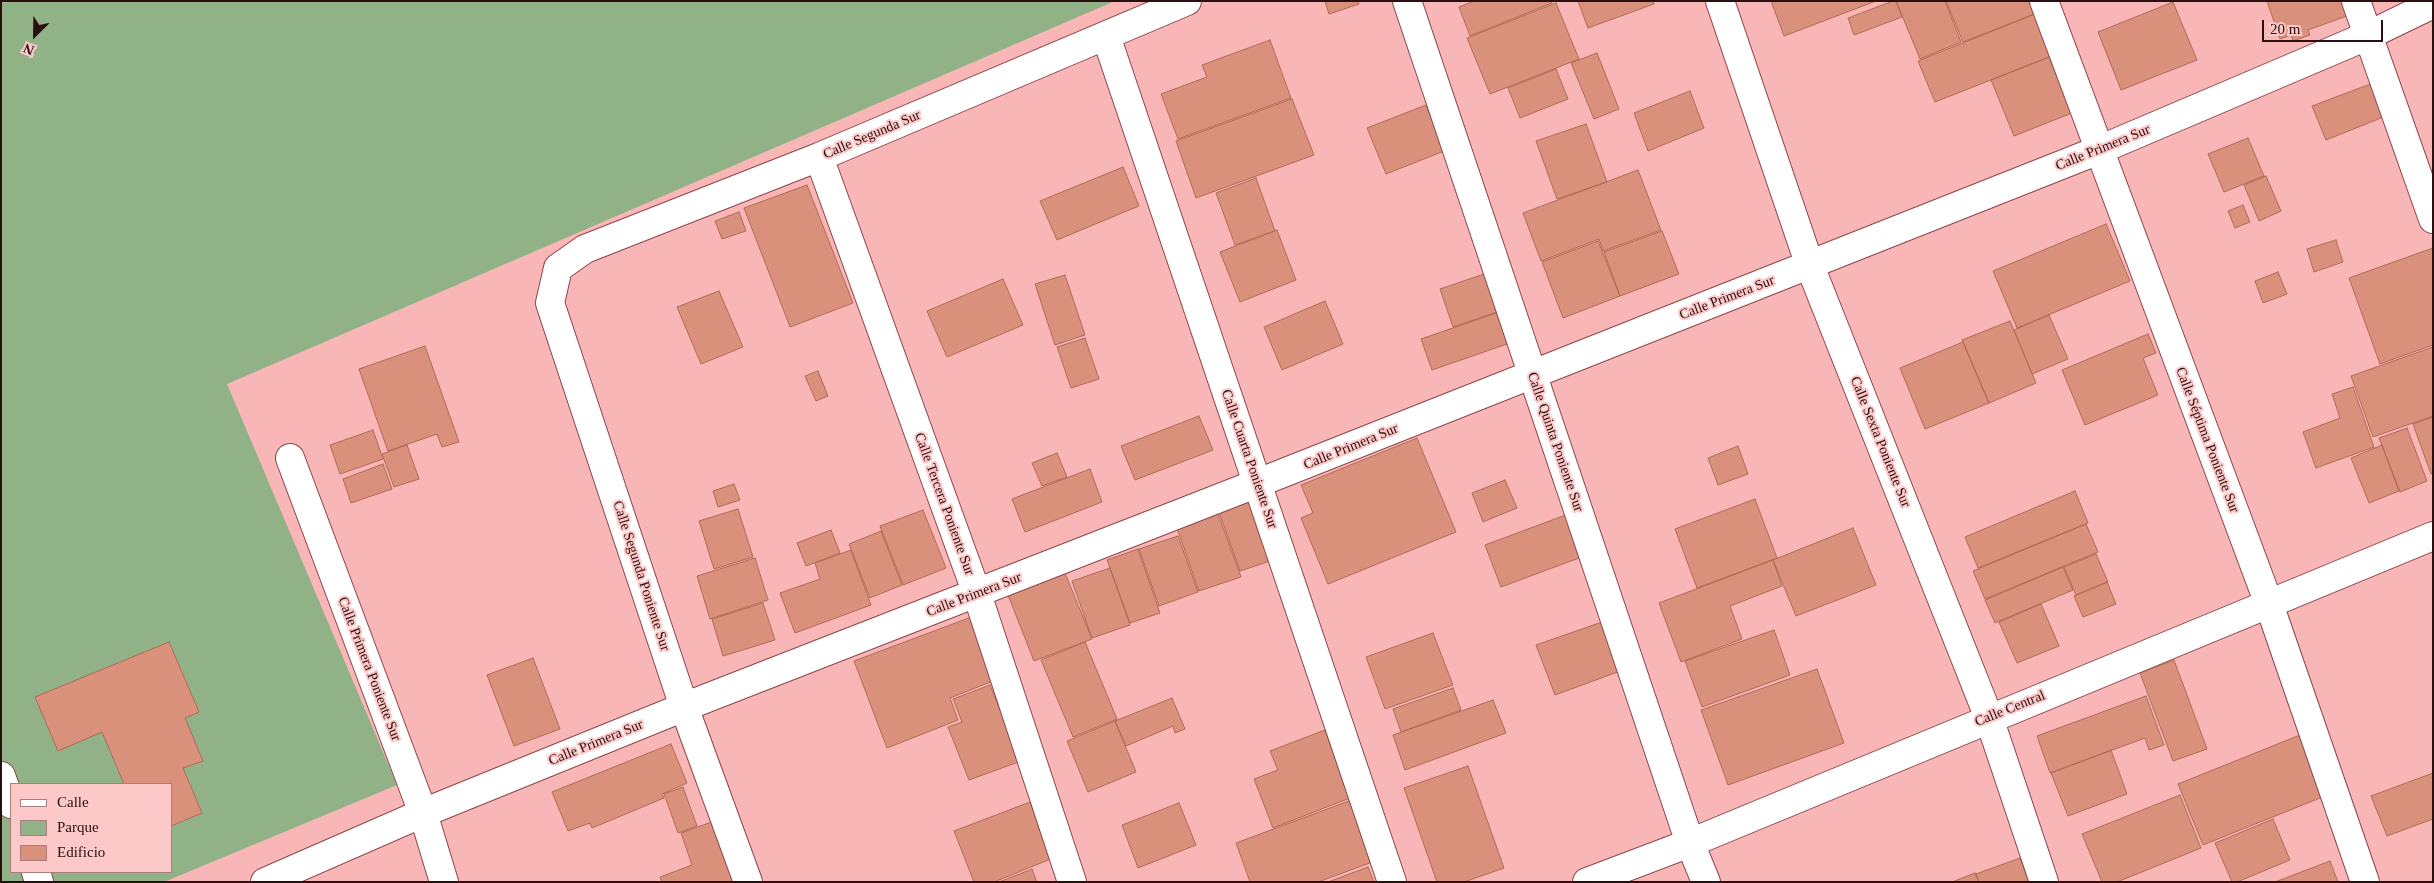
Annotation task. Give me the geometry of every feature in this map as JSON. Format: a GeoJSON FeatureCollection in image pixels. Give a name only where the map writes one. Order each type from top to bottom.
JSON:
{"type":"FeatureCollection","features":[{"type":"Feature","properties":{"kind":"street","name":"Calle Segunda Sur"},"geometry":{"type":"LineString","coordinates":[[558,268],[585,248],[820,157],[1187,1]]}},
{"type":"Feature","properties":{"kind":"street","name":"Calle Quinta Poniente Sur"},"geometry":{"type":"LineString","coordinates":[[1406,1],[1690,843],[1706,882]]}},
{"type":"Feature","properties":{"kind":"street","name":"Calle Sexta Poniente Sur"},"geometry":{"type":"LineString","coordinates":[[1720,1],[1810,266],[1989,718],[2044,882]]}},
{"type":"Feature","properties":{"kind":"street","name":"Calle Séptima Poniente Sur"},"geometry":{"type":"LineString","coordinates":[[2044,1],[2269,604],[2365,882]]}},
{"type":"Feature","properties":{"kind":"street"},"geometry":{"type":"LineString","coordinates":[[2356,1],[2433,219]]}},
{"type":"Feature","properties":{"kind":"street","name":"Calle Primera Sur"},"geometry":{"type":"LineString","coordinates":[[265,882],[423,813],[684,707],[1258,484],[2099,150],[2367,36],[2433,4]]}},
{"type":"Feature","properties":{"kind":"street","name":"Calle Cuarta Poniente Sur"},"geometry":{"type":"LineString","coordinates":[[1106,36],[1392,882]]}},
{"type":"Feature","properties":{"kind":"street","name":"Calle Tercera Poniente Sur"},"geometry":{"type":"LineString","coordinates":[[820,157],[977,594],[1072,882]]}},
{"type":"Feature","properties":{"kind":"street","name":"Calle Segunda Poniente Sur"},"geometry":{"type":"LineString","coordinates":[[558,268],[550,303],[684,707],[748,882]]}},
{"type":"Feature","properties":{"kind":"street","name":"Calle Primera Poniente Sur"},"geometry":{"type":"LineString","coordinates":[[290,458],[423,813],[444,882]]}},
{"type":"Feature","properties":{"kind":"street","name":"Calle Central"},"geometry":{"type":"LineString","coordinates":[[1587,882],[1690,843],[2433,536]]}},
{"type":"Feature","properties":{"kind":"street"},"geometry":{"type":"LineString","coordinates":[[1,776],[10,801]]}},
{"type":"Feature","properties":{"kind":"green space"},"geometry":{"type":"Polygon","coordinates":[[[1,1],[1115,1],[227,384],[397,785],[164,882],[1,882],[1,1]]]}},
{"type":"Feature","properties":{"kind":"building"},"geometry":{"type":"Polygon","coordinates":[[[1325,1],[1358,1],[1359,4],[1329,14],[1325,1]]]}},
{"type":"Feature","properties":{"kind":"building"},"geometry":{"type":"Polygon","coordinates":[[[1474,1],[1551,1],[1552,3],[1470,36],[1459,7],[1474,1]]]}},
{"type":"Feature","properties":{"kind":"building"},"geometry":{"type":"Polygon","coordinates":[[[1578,1],[1653,1],[1654,4],[1588,28],[1578,1]]]}},
{"type":"Feature","properties":{"kind":"building"},"geometry":{"type":"Polygon","coordinates":[[[1771,1],[1876,1],[1784,36],[1771,1]]]}},
{"type":"Feature","properties":{"kind":"building"},"geometry":{"type":"Polygon","coordinates":[[[1896,1],[1902,17],[1854,35],[1848,18],[1896,1]]]}},
{"type":"Feature","properties":{"kind":"building"},"geometry":{"type":"Polygon","coordinates":[[[1896,1],[1945,1],[1961,42],[1920,59],[1896,1]]]}},
{"type":"Feature","properties":{"kind":"building"},"geometry":{"type":"Polygon","coordinates":[[[1946,1],[2029,1],[2034,14],[1963,42],[1946,1]]]}},
{"type":"Feature","properties":{"kind":"building"},"geometry":{"type":"Polygon","coordinates":[[[2267,1],[2351,1],[2355,13],[2308,30],[2310,35],[2293,41],[2291,35],[2280,39],[2267,1]]]}},
{"type":"Feature","properties":{"kind":"building"},"geometry":{"type":"Polygon","coordinates":[[[2173,2],[2197,60],[2121,90],[2098,32],[2173,2]]]}},
{"type":"Feature","properties":{"kind":"building"},"geometry":{"type":"Polygon","coordinates":[[[1556,3],[1579,59],[1490,94],[1467,38],[1556,3]]]}},
{"type":"Feature","properties":{"kind":"building"},"geometry":{"type":"Polygon","coordinates":[[[2035,14],[2052,56],[1935,102],[1918,61],[2035,14]]]}},
{"type":"Feature","properties":{"kind":"building"},"geometry":{"type":"Polygon","coordinates":[[[1270,40],[1291,98],[1178,139],[1161,94],[1207,77],[1202,65],[1270,40]]]}},
{"type":"Feature","properties":{"kind":"building"},"geometry":{"type":"Polygon","coordinates":[[[1597,53],[1619,109],[1594,119],[1571,63],[1597,53]]]}},
{"type":"Feature","properties":{"kind":"building"},"geometry":{"type":"Polygon","coordinates":[[[2049,57],[2072,113],[2014,136],[1991,80],[2049,57]]]}},
{"type":"Feature","properties":{"kind":"building"},"geometry":{"type":"Polygon","coordinates":[[[1556,69],[1568,99],[1520,118],[1508,88],[1556,69]]]}},
{"type":"Feature","properties":{"kind":"building"},"geometry":{"type":"Polygon","coordinates":[[[2373,83],[2386,116],[2326,140],[2312,106],[2373,83]]]}},
{"type":"Feature","properties":{"kind":"building"},"geometry":{"type":"Polygon","coordinates":[[[1690,91],[1704,128],[1648,151],[1634,113],[1690,91]]]}},
{"type":"Feature","properties":{"kind":"building"},"geometry":{"type":"Polygon","coordinates":[[[1292,99],[1314,155],[1196,198],[1176,141],[1292,99]]]}},
{"type":"Feature","properties":{"kind":"building"},"geometry":{"type":"Polygon","coordinates":[[[1426,105],[1444,151],[1386,174],[1367,128],[1426,105]]]}},
{"type":"Feature","properties":{"kind":"building"},"geometry":{"type":"Polygon","coordinates":[[[1586,124],[1607,182],[1557,199],[1536,141],[1586,124]]]}},
{"type":"Feature","properties":{"kind":"building"},"geometry":{"type":"Polygon","coordinates":[[[2248,138],[2264,176],[2224,192],[2208,154],[2248,138]]]}},
{"type":"Feature","properties":{"kind":"building"},"geometry":{"type":"Polygon","coordinates":[[[1123,167],[1139,206],[1057,240],[1040,201],[1123,167]]]}},
{"type":"Feature","properties":{"kind":"building"},"geometry":{"type":"Polygon","coordinates":[[[1638,170],[1661,230],[1603,251],[1599,239],[1541,261],[1523,213],[1638,170]]]}},
{"type":"Feature","properties":{"kind":"building"},"geometry":{"type":"Polygon","coordinates":[[[2266,176],[2281,211],[2259,221],[2244,185],[2266,176]]]}},
{"type":"Feature","properties":{"kind":"building"},"geometry":{"type":"Polygon","coordinates":[[[1256,178],[1275,231],[1235,245],[1216,193],[1256,178]]]}},
{"type":"Feature","properties":{"kind":"building"},"geometry":{"type":"Polygon","coordinates":[[[807,185],[853,303],[790,327],[744,208],[807,185]]]}},
{"type":"Feature","properties":{"kind":"building"},"geometry":{"type":"Polygon","coordinates":[[[2243,205],[2250,222],[2235,228],[2228,211],[2243,205]]]}},
{"type":"Feature","properties":{"kind":"building"},"geometry":{"type":"Polygon","coordinates":[[[739,212],[746,231],[722,239],[715,221],[739,212]]]}},
{"type":"Feature","properties":{"kind":"building"},"geometry":{"type":"Polygon","coordinates":[[[2106,224],[2130,281],[2017,328],[1993,271],[2106,224]]]}},
{"type":"Feature","properties":{"kind":"building"},"geometry":{"type":"Polygon","coordinates":[[[1277,230],[1296,280],[1240,302],[1220,252],[1277,230]]]}},
{"type":"Feature","properties":{"kind":"building"},"geometry":{"type":"Polygon","coordinates":[[[1662,231],[1679,274],[1620,296],[1604,252],[1662,231]]]}},
{"type":"Feature","properties":{"kind":"building"},"geometry":{"type":"Polygon","coordinates":[[[2336,240],[2343,262],[2314,272],[2307,249],[2336,240]]]}},
{"type":"Feature","properties":{"kind":"building"},"geometry":{"type":"Polygon","coordinates":[[[1598,241],[1620,296],[1563,318],[1542,262],[1598,241]]]}},
{"type":"Feature","properties":{"kind":"building"},"geometry":{"type":"Polygon","coordinates":[[[2433,248],[2433,345],[2380,364],[2349,278],[2433,248]]]}},
{"type":"Feature","properties":{"kind":"building"},"geometry":{"type":"Polygon","coordinates":[[[2278,272],[2287,294],[2263,303],[2255,281],[2278,272]]]}},
{"type":"Feature","properties":{"kind":"building"},"geometry":{"type":"Polygon","coordinates":[[[1487,273],[1500,311],[1453,327],[1440,289],[1487,273]]]}},
{"type":"Feature","properties":{"kind":"building"},"geometry":{"type":"Polygon","coordinates":[[[1065,275],[1085,335],[1055,345],[1035,284],[1065,275]]]}},
{"type":"Feature","properties":{"kind":"building"},"geometry":{"type":"Polygon","coordinates":[[[1003,279],[1023,325],[947,357],[927,311],[1003,279]]]}},
{"type":"Feature","properties":{"kind":"building"},"geometry":{"type":"Polygon","coordinates":[[[719,291],[743,347],[701,364],[677,307],[719,291]]]}},
{"type":"Feature","properties":{"kind":"building"},"geometry":{"type":"Polygon","coordinates":[[[1325,301],[1343,344],[1282,370],[1264,327],[1325,301]]]}},
{"type":"Feature","properties":{"kind":"building"},"geometry":{"type":"Polygon","coordinates":[[[1499,312],[1510,343],[1432,370],[1421,339],[1499,312]]]}},
{"type":"Feature","properties":{"kind":"building"},"geometry":{"type":"Polygon","coordinates":[[[2049,315],[2068,359],[2032,374],[2014,330],[2049,315]]]}},
{"type":"Feature","properties":{"kind":"building"},"geometry":{"type":"Polygon","coordinates":[[[2010,321],[2036,383],[1989,403],[1962,340],[2010,321]]]}},
{"type":"Feature","properties":{"kind":"building"},"geometry":{"type":"Polygon","coordinates":[[[2148,334],[2156,353],[2143,358],[2158,395],[2085,425],[2062,370],[2148,334]]]}},
{"type":"Feature","properties":{"kind":"building"},"geometry":{"type":"Polygon","coordinates":[[[1085,338],[1099,379],[1071,388],[1057,347],[1085,338]]]}},
{"type":"Feature","properties":{"kind":"building"},"geometry":{"type":"Polygon","coordinates":[[[1963,342],[1989,403],[1925,429],[1900,368],[1963,342]]]}},
{"type":"Feature","properties":{"kind":"building"},"geometry":{"type":"Polygon","coordinates":[[[425,346],[459,442],[442,447],[437,434],[388,451],[359,369],[425,346]]]}},
{"type":"Feature","properties":{"kind":"building"},"geometry":{"type":"Polygon","coordinates":[[[2433,347],[2433,416],[2373,437],[2351,376],[2433,347]]]}},
{"type":"Feature","properties":{"kind":"building"},"geometry":{"type":"Polygon","coordinates":[[[818,371],[828,396],[816,401],[805,376],[818,371]]]}},
{"type":"Feature","properties":{"kind":"building"},"geometry":{"type":"Polygon","coordinates":[[[2353,387],[2374,447],[2316,468],[2303,432],[2340,418],[2332,394],[2353,387]]]}},
{"type":"Feature","properties":{"kind":"building"},"geometry":{"type":"Polygon","coordinates":[[[1199,416],[1213,450],[1135,480],[1121,446],[1199,416]]]}},
{"type":"Feature","properties":{"kind":"building"},"geometry":{"type":"Polygon","coordinates":[[[2433,417],[2433,473],[2431,474],[2413,424],[2433,417]]]}},
{"type":"Feature","properties":{"kind":"building"},"geometry":{"type":"Polygon","coordinates":[[[2407,428],[2427,481],[2400,492],[2379,438],[2407,428]]]}},
{"type":"Feature","properties":{"kind":"building"},"geometry":{"type":"Polygon","coordinates":[[[373,430],[383,459],[340,474],[330,445],[373,430]]]}},
{"type":"Feature","properties":{"kind":"building"},"geometry":{"type":"Polygon","coordinates":[[[1417,438],[1456,532],[1328,584],[1301,518],[1313,513],[1301,485],[1417,438]]]}},
{"type":"Feature","properties":{"kind":"building"},"geometry":{"type":"Polygon","coordinates":[[[407,445],[419,479],[394,487],[382,454],[407,445]]]}},
{"type":"Feature","properties":{"kind":"building"},"geometry":{"type":"Polygon","coordinates":[[[2382,445],[2399,491],[2369,503],[2351,458],[2382,445]]]}},
{"type":"Feature","properties":{"kind":"building"},"geometry":{"type":"Polygon","coordinates":[[[1738,446],[1748,474],[1718,485],[1708,458],[1738,446]]]}},
{"type":"Feature","properties":{"kind":"building"},"geometry":{"type":"Polygon","coordinates":[[[1057,453],[1067,477],[1042,486],[1032,463],[1057,453]]]}},
{"type":"Feature","properties":{"kind":"building"},"geometry":{"type":"Polygon","coordinates":[[[383,464],[392,489],[351,503],[343,479],[383,464]]]}},
{"type":"Feature","properties":{"kind":"building"},"geometry":{"type":"Polygon","coordinates":[[[1090,469],[1102,502],[1025,532],[1012,499],[1090,469]]]}},
{"type":"Feature","properties":{"kind":"building"},"geometry":{"type":"Polygon","coordinates":[[[1505,480],[1517,508],[1483,522],[1472,493],[1505,480]]]}},
{"type":"Feature","properties":{"kind":"building"},"geometry":{"type":"Polygon","coordinates":[[[734,484],[740,500],[718,507],[713,491],[734,484]]]}},
{"type":"Feature","properties":{"kind":"building"},"geometry":{"type":"Polygon","coordinates":[[[2075,491],[2088,523],[1978,568],[1965,537],[2075,491]]]}},
{"type":"Feature","properties":{"kind":"building"},"geometry":{"type":"Polygon","coordinates":[[[1755,499],[1777,558],[1697,588],[1675,529],[1755,499]]]}},
{"type":"Feature","properties":{"kind":"building"},"geometry":{"type":"Polygon","coordinates":[[[1249,501],[1270,561],[1240,571],[1219,512],[1249,501]]]}},
{"type":"Feature","properties":{"kind":"building"},"geometry":{"type":"Polygon","coordinates":[[[738,509],[753,557],[714,569],[699,521],[738,509]]]}},
{"type":"Feature","properties":{"kind":"building"},"geometry":{"type":"Polygon","coordinates":[[[923,510],[946,568],[903,585],[880,526],[923,510]]]}},
{"type":"Feature","properties":{"kind":"building"},"geometry":{"type":"Polygon","coordinates":[[[1571,513],[1587,555],[1501,587],[1485,545],[1571,513]]]}},
{"type":"Feature","properties":{"kind":"building"},"geometry":{"type":"Polygon","coordinates":[[[1218,514],[1241,577],[1199,591],[1177,528],[1218,514]]]}},
{"type":"Feature","properties":{"kind":"building"},"geometry":{"type":"Polygon","coordinates":[[[2086,524],[2098,552],[1985,599],[1973,571],[2086,524]]]}},
{"type":"Feature","properties":{"kind":"building"},"geometry":{"type":"Polygon","coordinates":[[[1853,528],[1876,585],[1796,616],[1773,560],[1853,528]]]}},
{"type":"Feature","properties":{"kind":"building"},"geometry":{"type":"Polygon","coordinates":[[[831,530],[840,553],[806,566],[797,543],[831,530]]]}},
{"type":"Feature","properties":{"kind":"building"},"geometry":{"type":"Polygon","coordinates":[[[881,531],[902,585],[870,598],[849,544],[881,531]]]}},
{"type":"Feature","properties":{"kind":"building"},"geometry":{"type":"Polygon","coordinates":[[[1178,536],[1198,592],[1159,606],[1139,549],[1178,536]]]}},
{"type":"Feature","properties":{"kind":"building"},"geometry":{"type":"Polygon","coordinates":[[[1138,549],[1160,613],[1130,623],[1107,560],[1138,549]]]}},
{"type":"Feature","properties":{"kind":"building"},"geometry":{"type":"Polygon","coordinates":[[[851,550],[871,605],[795,633],[780,593],[820,579],[815,563],[851,550]]]}},
{"type":"Feature","properties":{"kind":"building"},"geometry":{"type":"Polygon","coordinates":[[[2096,554],[2108,582],[2076,595],[2064,567],[2096,554]]]}},
{"type":"Feature","properties":{"kind":"building"},"geometry":{"type":"Polygon","coordinates":[[[755,558],[768,600],[710,619],[697,576],[755,558]]]}},
{"type":"Feature","properties":{"kind":"building"},"geometry":{"type":"Polygon","coordinates":[[[1773,560],[1782,586],[1730,606],[1742,639],[1681,662],[1659,603],[1773,560]]]}},
{"type":"Feature","properties":{"kind":"building"},"geometry":{"type":"Polygon","coordinates":[[[2063,567],[2073,590],[1995,623],[1985,600],[2063,567]]]}},
{"type":"Feature","properties":{"kind":"building"},"geometry":{"type":"Polygon","coordinates":[[[1110,568],[1130,625],[1092,638],[1072,581],[1110,568]]]}},
{"type":"Feature","properties":{"kind":"building"},"geometry":{"type":"Polygon","coordinates":[[[1065,573],[1092,639],[1034,661],[1008,595],[1065,573]]]}},
{"type":"Feature","properties":{"kind":"building"},"geometry":{"type":"Polygon","coordinates":[[[2107,582],[2116,604],[2083,617],[2074,596],[2107,582]]]}},
{"type":"Feature","properties":{"kind":"building"},"geometry":{"type":"Polygon","coordinates":[[[763,603],[775,640],[723,656],[712,619],[763,603]]]}},
{"type":"Feature","properties":{"kind":"building"},"geometry":{"type":"Polygon","coordinates":[[[2041,604],[2059,646],[2017,663],[1999,622],[2041,604]]]}},
{"type":"Feature","properties":{"kind":"building"},"geometry":{"type":"Polygon","coordinates":[[[974,616],[998,679],[950,698],[958,720],[887,748],[854,661],[974,616]]]}},
{"type":"Feature","properties":{"kind":"building"},"geometry":{"type":"Polygon","coordinates":[[[1605,621],[1623,670],[1555,695],[1536,645],[1605,621]]]}},
{"type":"Feature","properties":{"kind":"building"},"geometry":{"type":"Polygon","coordinates":[[[1774,630],[1790,675],[1702,707],[1685,661],[1774,630]]]}},
{"type":"Feature","properties":{"kind":"building"},"geometry":{"type":"Polygon","coordinates":[[[1433,633],[1453,685],[1385,709],[1366,657],[1433,633]]]}},
{"type":"Feature","properties":{"kind":"building"},"geometry":{"type":"Polygon","coordinates":[[[169,642],[199,712],[185,718],[203,761],[183,768],[202,813],[172,826],[172,783],[124,783],[102,732],[58,751],[35,697],[169,642]]]}},
{"type":"Feature","properties":{"kind":"building"},"geometry":{"type":"Polygon","coordinates":[[[1085,642],[1117,719],[1073,737],[1041,660],[1085,642]]]}},
{"type":"Feature","properties":{"kind":"building"},"geometry":{"type":"Polygon","coordinates":[[[533,658],[560,729],[514,746],[487,675],[533,658]]]}},
{"type":"Feature","properties":{"kind":"building"},"geometry":{"type":"Polygon","coordinates":[[[2174,660],[2207,749],[2173,761],[2140,673],[2174,660]]]}},
{"type":"Feature","properties":{"kind":"building"},"geometry":{"type":"Polygon","coordinates":[[[1817,669],[1844,743],[1728,785],[1701,710],[1817,669]]]}},
{"type":"Feature","properties":{"kind":"building"},"geometry":{"type":"Polygon","coordinates":[[[990,685],[1021,761],[969,780],[948,727],[962,722],[953,699],[990,685]]]}},
{"type":"Feature","properties":{"kind":"building"},"geometry":{"type":"Polygon","coordinates":[[[1453,688],[1461,710],[1401,732],[1393,709],[1453,688]]]}},
{"type":"Feature","properties":{"kind":"building"},"geometry":{"type":"Polygon","coordinates":[[[2146,696],[2164,745],[2149,750],[2145,738],[2050,773],[2037,736],[2146,696]]]}},
{"type":"Feature","properties":{"kind":"building"},"geometry":{"type":"Polygon","coordinates":[[[1172,698],[1185,729],[1175,733],[1173,726],[1126,746],[1115,721],[1172,698]]]}},
{"type":"Feature","properties":{"kind":"building"},"geometry":{"type":"Polygon","coordinates":[[[1493,700],[1506,733],[1405,770],[1393,735],[1493,700]]]}},
{"type":"Feature","properties":{"kind":"building"},"geometry":{"type":"Polygon","coordinates":[[[1115,721],[1136,772],[1088,792],[1067,741],[1115,721]]]}},
{"type":"Feature","properties":{"kind":"building"},"geometry":{"type":"Polygon","coordinates":[[[1325,730],[1350,798],[1273,828],[1254,779],[1278,770],[1270,751],[1325,730]]]}},
{"type":"Feature","properties":{"kind":"building"},"geometry":{"type":"Polygon","coordinates":[[[2300,735],[2325,796],[2203,845],[2178,784],[2300,735]]]}},
{"type":"Feature","properties":{"kind":"building"},"geometry":{"type":"Polygon","coordinates":[[[671,744],[687,783],[662,794],[664,798],[592,828],[590,823],[568,831],[552,792],[671,744]]]}},
{"type":"Feature","properties":{"kind":"building"},"geometry":{"type":"Polygon","coordinates":[[[2111,750],[2127,794],[2068,816],[2051,773],[2111,750]]]}},
{"type":"Feature","properties":{"kind":"building"},"geometry":{"type":"Polygon","coordinates":[[[1468,766],[1504,868],[1464,882],[1437,882],[1404,788],[1468,766]]]}},
{"type":"Feature","properties":{"kind":"building"},"geometry":{"type":"Polygon","coordinates":[[[2433,773],[2433,819],[2387,836],[2371,796],[2433,773]]]}},
{"type":"Feature","properties":{"kind":"building"},"geometry":{"type":"Polygon","coordinates":[[[683,787],[697,826],[678,833],[664,794],[683,787]]]}},
{"type":"Feature","properties":{"kind":"building"},"geometry":{"type":"Polygon","coordinates":[[[2180,795],[2201,848],[2117,882],[2102,882],[2082,834],[2180,795]]]}},
{"type":"Feature","properties":{"kind":"building"},"geometry":{"type":"Polygon","coordinates":[[[1354,799],[1378,860],[1318,882],[1250,882],[1236,843],[1354,799]]]}},
{"type":"Feature","properties":{"kind":"building"},"geometry":{"type":"Polygon","coordinates":[[[1030,802],[1053,858],[994,882],[974,882],[954,831],[1030,802]]]}},
{"type":"Feature","properties":{"kind":"building"},"geometry":{"type":"Polygon","coordinates":[[[1179,803],[1196,845],[1138,868],[1122,825],[1179,803]]]}},
{"type":"Feature","properties":{"kind":"building"},"geometry":{"type":"Polygon","coordinates":[[[2273,819],[2290,860],[2237,882],[2232,882],[2215,843],[2273,819]]]}},
{"type":"Feature","properties":{"kind":"building"},"geometry":{"type":"Polygon","coordinates":[[[717,820],[739,882],[662,882],[660,877],[692,865],[681,833],[717,820]]]}},
{"type":"Feature","properties":{"kind":"building"},"geometry":{"type":"Polygon","coordinates":[[[2020,858],[2029,882],[1979,882],[1976,874],[2020,858]]]}},
{"type":"Feature","properties":{"kind":"building"},"geometry":{"type":"Polygon","coordinates":[[[2330,861],[2338,882],[2275,882],[2330,861]]]}},
{"type":"Feature","properties":{"kind":"building"},"geometry":{"type":"Polygon","coordinates":[[[1368,867],[1374,882],[1328,882],[1368,867]]]}},
{"type":"Feature","properties":{"kind":"building"},"geometry":{"type":"Polygon","coordinates":[[[1032,869],[1037,882],[999,882],[1032,869]]]}},
{"type":"Feature","properties":{"kind":"building"},"geometry":{"type":"Polygon","coordinates":[[[1975,873],[1979,882],[1952,882],[1975,873]]]}}]}
